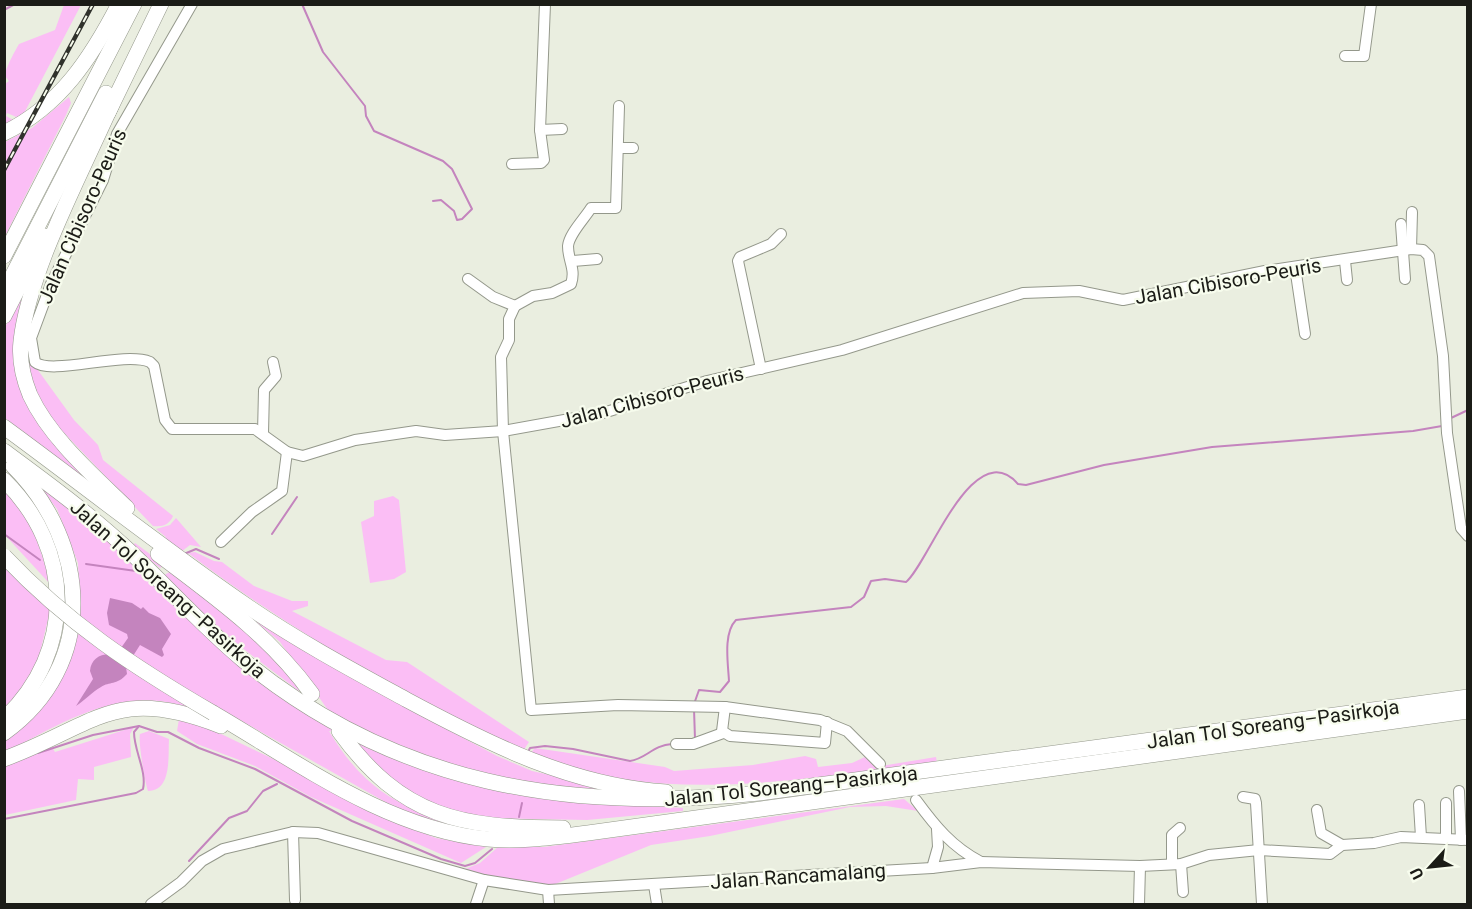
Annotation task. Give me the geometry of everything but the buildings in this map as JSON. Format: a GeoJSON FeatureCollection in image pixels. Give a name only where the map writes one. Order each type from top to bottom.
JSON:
{"type":"FeatureCollection","features":[{"type":"Feature","properties":{"kind":"highway"},"geometry":{"type":"LineString","coordinates":[[4,133],[40,111],[72,81],[88,59],[119,4]]}},
{"type":"Feature","properties":{"kind":"highway"},"geometry":{"type":"LineString","coordinates":[[4,256],[134,4]]}},
{"type":"Feature","properties":{"kind":"highway"},"geometry":{"type":"LineString","coordinates":[[4,292],[151,4]]}},
{"type":"Feature","properties":{"kind":"highway"},"geometry":{"type":"LineString","coordinates":[[4,316],[161,4]]}},
{"type":"Feature","properties":{"kind":"highway"},"geometry":{"type":"LineString","coordinates":[[112,104],[41,269],[25,323],[21,354],[26,382],[45,419],[155,542]]}},
{"type":"Feature","properties":{"kind":"highway"},"geometry":{"type":"LineString","coordinates":[[4,427],[246,613],[447,722],[538,763],[585,778],[642,790],[759,794]]}},
{"type":"Feature","properties":{"kind":"highway"},"geometry":{"type":"LineString","coordinates":[[4,438],[193,567],[246,613],[312,694]]}},
{"type":"Feature","properties":{"kind":"highway","name":"Jalan Tol Soreang–Pasirkoja"},"geometry":{"type":"LineString","coordinates":[[4,451],[66,497],[125,548],[228,647],[278,687],[347,728],[424,762],[476,779],[543,793],[612,800],[689,800],[759,794],[1467,697]]}},
{"type":"Feature","properties":{"kind":"highway"},"geometry":{"type":"LineString","coordinates":[[4,458],[35,491],[56,523],[69,560],[73,590],[70,633],[59,668],[38,702],[4,733]]}},
{"type":"Feature","properties":{"kind":"highway"},"geometry":{"type":"LineString","coordinates":[[4,480],[28,507],[46,541],[54,566],[57,599],[54,631],[44,664],[24,699],[4,719]]}},
{"type":"Feature","properties":{"kind":"highway","name":"Jalan Tol Soreang–Pasirkoja"},"geometry":{"type":"LineString","coordinates":[[4,556],[83,630],[214,718],[390,813],[423,825],[474,837],[506,840],[553,837],[1467,711]]}},
{"type":"Feature","properties":{"kind":"highway"},"geometry":{"type":"LineString","coordinates":[[4,759],[87,719],[120,709],[165,709],[214,718]]}},
{"type":"Feature","properties":{"kind":"highway"},"geometry":{"type":"LineString","coordinates":[[339,731],[362,762],[389,787],[419,806],[448,816],[504,825],[552,828],[677,819]]}},
{"type":"Feature","properties":{"kind":"street","name":"Jalan Cibisoro-Peuris"},"geometry":{"type":"LineString","coordinates":[[192,4],[114,141],[103,180],[37,318],[31,338],[32,355],[40,367],[47,368],[90,361],[146,360],[154,366],[165,420],[172,429],[246,428],[263,433],[287,452],[303,456],[355,440],[416,430],[445,435],[503,431],[603,413],[707,381],[884,339],[1023,293],[1079,291],[1124,300],[1295,267],[1407,250]]}},
{"type":"Feature","properties":{"kind":"street"},"geometry":{"type":"LineString","coordinates":[[512,165],[543,163],[540,130],[544,5],[538,4]]}},
{"type":"Feature","properties":{"kind":"street"},"geometry":{"type":"LineString","coordinates":[[1345,56],[1364,56],[1371,4]]}},
{"type":"Feature","properties":{"kind":"street"},"geometry":{"type":"LineString","coordinates":[[541,62],[554,65]]}},
{"type":"Feature","properties":{"kind":"street"},"geometry":{"type":"LineString","coordinates":[[619,106],[616,208],[591,208],[569,241],[573,261],[573,279],[552,293],[533,296],[515,306],[509,319],[509,340],[501,357],[503,431],[531,710],[618,705],[725,707],[827,722],[847,731],[880,764]]}},
{"type":"Feature","properties":{"kind":"street"},"geometry":{"type":"LineString","coordinates":[[540,130],[562,129]]}},
{"type":"Feature","properties":{"kind":"street"},"geometry":{"type":"LineString","coordinates":[[619,148],[633,148]]}},
{"type":"Feature","properties":{"kind":"street"},"geometry":{"type":"LineString","coordinates":[[1405,279],[1412,213]]}},
{"type":"Feature","properties":{"kind":"street"},"geometry":{"type":"LineString","coordinates":[[1401,225],[1407,250]]}},
{"type":"Feature","properties":{"kind":"street"},"geometry":{"type":"LineString","coordinates":[[761,369],[738,261],[740,257],[771,244],[781,234]]}},
{"type":"Feature","properties":{"kind":"street"},"geometry":{"type":"LineString","coordinates":[[1407,250],[1423,250],[1429,256],[1443,356],[1447,433],[1461,528],[1467,536]]}},
{"type":"Feature","properties":{"kind":"street"},"geometry":{"type":"LineString","coordinates":[[573,261],[597,259]]}},
{"type":"Feature","properties":{"kind":"street"},"geometry":{"type":"LineString","coordinates":[[1345,261],[1347,280]]}},
{"type":"Feature","properties":{"kind":"street"},"geometry":{"type":"LineString","coordinates":[[1295,267],[1305,334]]}},
{"type":"Feature","properties":{"kind":"street"},"geometry":{"type":"LineString","coordinates":[[468,279],[493,297],[515,306]]}},
{"type":"Feature","properties":{"kind":"street"},"geometry":{"type":"LineString","coordinates":[[263,433],[264,390],[276,376],[273,362]]}},
{"type":"Feature","properties":{"kind":"street"},"geometry":{"type":"LineString","coordinates":[[222,542],[252,512],[282,491],[287,452]]}},
{"type":"Feature","properties":{"kind":"street"},"geometry":{"type":"LineString","coordinates":[[723,733],[725,707]]}},
{"type":"Feature","properties":{"kind":"street"},"geometry":{"type":"LineString","coordinates":[[676,744],[693,744],[723,733],[774,741],[825,743],[827,722]]}},
{"type":"Feature","properties":{"kind":"street"},"geometry":{"type":"LineString","coordinates":[[1459,791],[1464,840]]}},
{"type":"Feature","properties":{"kind":"street"},"geometry":{"type":"LineString","coordinates":[[1243,797],[1256,801],[1262,904]]}},
{"type":"Feature","properties":{"kind":"street"},"geometry":{"type":"LineString","coordinates":[[916,800],[937,829],[961,852],[981,862]]}},
{"type":"Feature","properties":{"kind":"street"},"geometry":{"type":"LineString","coordinates":[[1446,803],[1446,838]]}},
{"type":"Feature","properties":{"kind":"street"},"geometry":{"type":"LineString","coordinates":[[1419,805],[1420,837]]}},
{"type":"Feature","properties":{"kind":"street"},"geometry":{"type":"LineString","coordinates":[[1317,810],[1321,833],[1340,846]]}},
{"type":"Feature","properties":{"kind":"street"},"geometry":{"type":"LineString","coordinates":[[1180,828],[1173,833],[1174,858],[1183,892]]}},
{"type":"Feature","properties":{"kind":"street"},"geometry":{"type":"LineString","coordinates":[[932,868],[938,847],[937,829]]}},
{"type":"Feature","properties":{"kind":"street"},"geometry":{"type":"LineString","coordinates":[[293,832],[295,900]]}},
{"type":"Feature","properties":{"kind":"street","name":"Jalan Rancamalang"},"geometry":{"type":"LineString","coordinates":[[151,904],[212,854],[235,844],[293,832],[318,833],[483,880],[548,890],[932,868],[981,862],[1140,866],[1174,858],[1259,850],[1324,854],[1340,846],[1368,844],[1401,837],[1464,840]]}},
{"type":"Feature","properties":{"kind":"street"},"geometry":{"type":"LineString","coordinates":[[1139,904],[1140,866]]}},
{"type":"Feature","properties":{"kind":"street"},"geometry":{"type":"LineString","coordinates":[[476,904],[483,880]]}},
{"type":"Feature","properties":{"kind":"street"},"geometry":{"type":"LineString","coordinates":[[654,885],[657,904]]}},
{"type":"Feature","properties":{"kind":"street"},"geometry":{"type":"LineString","coordinates":[[548,890],[549,904]]}},
{"type":"Feature","properties":{"kind":"shaded area"},"geometry":{"type":"Polygon","coordinates":[[[64,5],[81,5],[21,119],[7,113],[6,116],[17,122],[5,128],[5,84],[9,81],[5,76],[10,60],[19,44],[55,30],[64,5]]]}},
{"type":"Feature","properties":{"kind":"shaded area"},"geometry":{"type":"Polygon","coordinates":[[[69,97],[71,103],[66,115],[5,236],[5,142],[32,128],[69,97]]]}},
{"type":"Feature","properties":{"kind":"shaded area"},"geometry":{"type":"Polygon","coordinates":[[[28,285],[19,381],[111,499],[5,418],[4,329],[28,285]]]}},
{"type":"Feature","properties":{"kind":"shaded area"},"geometry":{"type":"Polygon","coordinates":[[[27,355],[74,420],[98,445],[103,460],[173,516],[168,523],[163,526],[153,526],[46,414],[28,373],[27,355]]]}},
{"type":"Feature","properties":{"kind":"shaded area"},"geometry":{"type":"Polygon","coordinates":[[[43,485],[330,724],[566,801],[683,808],[683,811],[587,820],[484,818],[412,800],[344,736],[329,731],[363,776],[382,792],[402,804],[448,819],[503,828],[447,827],[403,812],[217,707],[210,715],[166,702],[144,701],[102,707],[62,723],[5,753],[5,741],[75,642],[80,613],[78,563],[57,509],[41,488],[43,485]]]}},
{"type":"Feature","properties":{"kind":"shaded area"},"geometry":{"type":"Polygon","coordinates":[[[4,488],[28,521],[43,557],[50,584],[5,535],[4,488]]]}},
{"type":"Feature","properties":{"kind":"shaded area"},"geometry":{"type":"Polygon","coordinates":[[[393,496],[399,500],[406,572],[394,579],[370,583],[361,522],[374,516],[374,501],[393,496]]]}},
{"type":"Feature","properties":{"kind":"shaded area"},"geometry":{"type":"Polygon","coordinates":[[[176,518],[201,547],[190,545],[160,568],[133,546],[135,543],[150,554],[166,537],[156,529],[170,525],[176,518]]]}},
{"type":"Feature","properties":{"kind":"shaded area"},"geometry":{"type":"Polygon","coordinates":[[[195,552],[214,561],[222,562],[254,586],[292,601],[308,601],[308,606],[292,611],[386,660],[407,662],[529,742],[523,751],[392,685],[308,636],[188,553],[195,552]]]}},
{"type":"Feature","properties":{"kind":"shaded area"},"geometry":{"type":"Polygon","coordinates":[[[5,560],[51,607],[36,669],[5,709],[5,560]]]}},
{"type":"Feature","properties":{"kind":"shaded area"},"geometry":{"type":"Polygon","coordinates":[[[171,571],[231,613],[296,681],[299,691],[225,635],[163,576],[171,571]]]}},
{"type":"Feature","properties":{"kind":"shaded area"},"geometry":{"type":"Polygon","coordinates":[[[110,598],[132,603],[141,609],[143,607],[160,618],[171,634],[162,649],[164,655],[162,657],[140,645],[126,667],[127,674],[123,678],[101,687],[76,706],[93,679],[90,671],[95,659],[107,654],[116,655],[128,638],[127,634],[109,625],[107,613],[110,598]]]}},
{"type":"Feature","properties":{"kind":"shaded area"},"geometry":{"type":"Polygon","coordinates":[[[248,615],[409,709],[497,756],[532,771],[634,794],[517,784],[450,765],[375,735],[330,713],[280,642],[248,615]]]}},
{"type":"Feature","properties":{"kind":"shaded area"},"geometry":{"type":"Polygon","coordinates":[[[179,719],[215,731],[317,780],[376,814],[436,838],[486,847],[461,863],[311,797],[255,766],[197,744],[177,731],[179,719]]]}},
{"type":"Feature","properties":{"kind":"shaded area"},"geometry":{"type":"Polygon","coordinates":[[[134,727],[130,734],[131,757],[94,767],[94,780],[78,779],[76,800],[5,815],[5,765],[50,744],[55,752],[134,727]]]}},
{"type":"Feature","properties":{"kind":"shaded area"},"geometry":{"type":"Polygon","coordinates":[[[149,731],[169,739],[165,779],[156,789],[148,791],[142,762],[140,734],[149,731]]]}},
{"type":"Feature","properties":{"kind":"shaded area"},"geometry":{"type":"Polygon","coordinates":[[[535,748],[665,767],[674,771],[753,765],[805,756],[816,759],[818,767],[852,763],[865,757],[875,767],[936,757],[937,763],[780,781],[701,785],[610,777],[529,755],[535,748]]]}},
{"type":"Feature","properties":{"kind":"shaded area"},"geometry":{"type":"Polygon","coordinates":[[[904,799],[918,811],[886,806],[850,807],[710,836],[651,845],[548,887],[477,875],[465,869],[480,863],[498,847],[544,847],[904,799]]]}},
{"type":"Feature","properties":{"kind":"waterway"},"geometry":{"type":"LineString","coordinates":[[4,10],[15,4]]}},
{"type":"Feature","properties":{"kind":"waterway"},"geometry":{"type":"LineString","coordinates":[[302,4],[323,52],[365,106],[366,116],[374,131],[443,161],[452,169],[472,209],[462,219],[457,220],[454,211],[441,200],[433,201]]}},
{"type":"Feature","properties":{"kind":"waterway"},"geometry":{"type":"LineString","coordinates":[[1451,418],[1468,410]]}},
{"type":"Feature","properties":{"kind":"waterway"},"geometry":{"type":"LineString","coordinates":[[694,704],[699,690],[720,692],[729,681],[728,640],[729,632],[736,620],[851,607],[864,597],[871,581],[885,579],[906,582],[953,508],[969,488],[985,475],[1001,473],[1018,484],[1026,485],[1104,465],[1212,447],[1413,431],[1442,426]]}},
{"type":"Feature","properties":{"kind":"waterway"},"geometry":{"type":"LineString","coordinates":[[272,534],[297,497]]}},
{"type":"Feature","properties":{"kind":"waterway"},"geometry":{"type":"LineString","coordinates":[[4,534],[40,560]]}},
{"type":"Feature","properties":{"kind":"waterway"},"geometry":{"type":"LineString","coordinates":[[184,554],[196,549],[219,559]]}},
{"type":"Feature","properties":{"kind":"waterway"},"geometry":{"type":"LineString","coordinates":[[86,564],[143,572]]}},
{"type":"Feature","properties":{"kind":"waterway"},"geometry":{"type":"LineString","coordinates":[[694,709],[695,739]]}},
{"type":"Feature","properties":{"kind":"waterway"},"geometry":{"type":"LineString","coordinates":[[38,753],[93,735],[139,726]]}},
{"type":"Feature","properties":{"kind":"waterway"},"geometry":{"type":"LineString","coordinates":[[4,819],[136,793],[143,789],[143,775],[134,732],[139,726],[157,732],[168,732],[199,748],[255,769],[352,821],[441,859],[465,866],[475,863],[492,849]]}},
{"type":"Feature","properties":{"kind":"waterway"},"geometry":{"type":"LineString","coordinates":[[528,752],[530,748],[545,746],[573,749],[630,761],[672,744]]}},
{"type":"Feature","properties":{"kind":"waterway"},"geometry":{"type":"LineString","coordinates":[[189,861],[229,818],[247,811],[263,791],[277,784]]}},
{"type":"Feature","properties":{"kind":"waterway"},"geometry":{"type":"LineString","coordinates":[[519,817],[522,803]]}},
{"type":"Feature","properties":{"kind":"railway"},"geometry":{"type":"LineString","coordinates":[[4,170],[93,4]]}}]}
